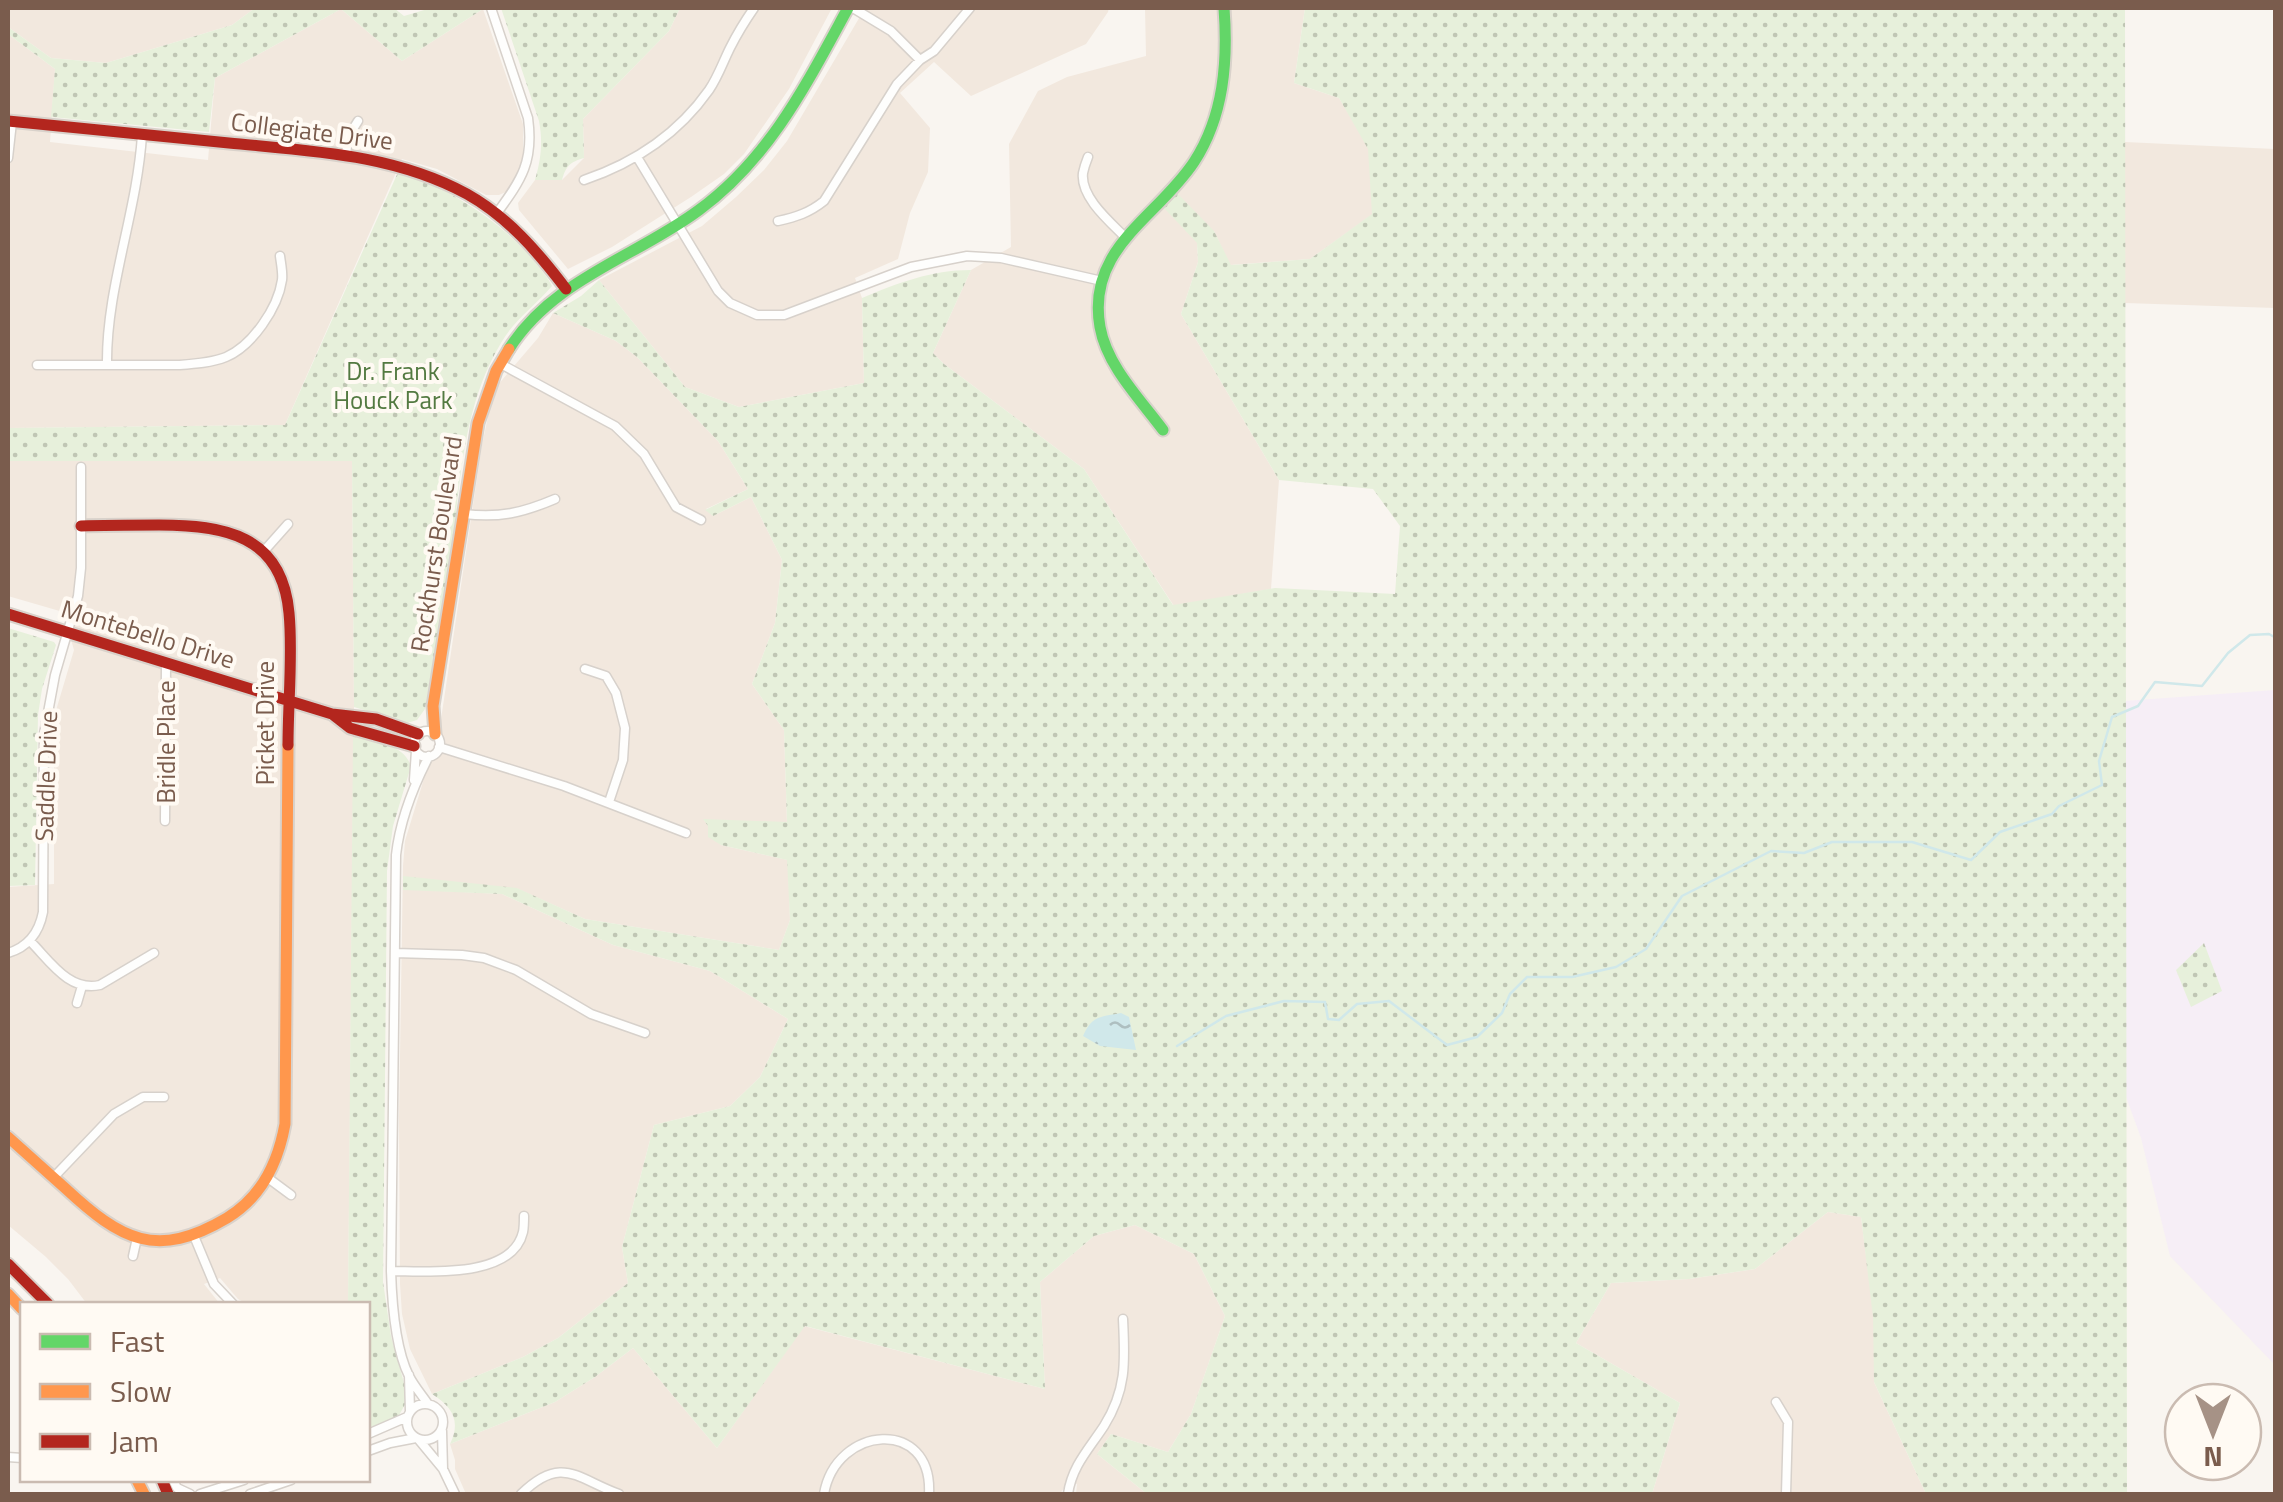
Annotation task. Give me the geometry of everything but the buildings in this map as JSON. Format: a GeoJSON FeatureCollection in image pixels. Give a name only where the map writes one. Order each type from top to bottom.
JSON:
{"type":"FeatureCollection","features":[{"type":"Feature","properties":{"kind":"main road","name":"Rockhurst Boulevard"},"geometry":{"type":"LineString","coordinates":[[421,739],[433,706],[478,423],[499,363],[526,324],[566,289],[678,225],[738,179],[778,132],[850,8]]}},
{"type":"Feature","properties":{"kind":"main road"},"geometry":{"type":"LineString","coordinates":[[1163,430],[1106,345],[1100,324],[1102,281],[1112,255],[1125,237],[1192,166],[1202,149],[1224,86],[1228,59],[1224,8]]}},
{"type":"Feature","properties":{"kind":"main road","name":"Collegiate Drive"},"geometry":{"type":"LineString","coordinates":[[10,121],[346,155],[402,165],[472,196],[498,213],[537,250],[566,289]]}},
{"type":"Feature","properties":{"kind":"main road"},"geometry":{"type":"LineString","coordinates":[[81,526],[207,525],[238,533],[264,551]]}},
{"type":"Feature","properties":{"kind":"main road","name":"Picket Drive"},"geometry":{"type":"LineString","coordinates":[[8,1137],[101,1221],[137,1238],[166,1242],[194,1236],[241,1210],[261,1190],[280,1151],[286,1028],[288,596],[274,563],[264,551]]}},
{"type":"Feature","properties":{"kind":"main road","name":"Montebello Drive"},"geometry":{"type":"LineString","coordinates":[[8,614],[332,714],[351,714],[402,727],[421,739]]}},
{"type":"Feature","properties":{"kind":"main road"},"geometry":{"type":"LineString","coordinates":[[8,1264],[46,1302]]}},
{"type":"Feature","properties":{"kind":"street"},"geometry":{"type":"LineString","coordinates":[[492,8],[530,134],[528,164],[498,213]]}},
{"type":"Feature","properties":{"kind":"street"},"geometry":{"type":"LineString","coordinates":[[584,180],[637,157],[682,121],[710,88],[754,8]]}},
{"type":"Feature","properties":{"kind":"street"},"geometry":{"type":"LineString","coordinates":[[850,8],[891,31],[920,60]]}},
{"type":"Feature","properties":{"kind":"street"},"geometry":{"type":"LineString","coordinates":[[778,221],[812,211],[824,200],[905,75],[934,51],[970,8]]}},
{"type":"Feature","properties":{"kind":"street"},"geometry":{"type":"LineString","coordinates":[[8,158],[10,121]]}},
{"type":"Feature","properties":{"kind":"street"},"geometry":{"type":"LineString","coordinates":[[346,155],[348,137],[358,121]]}},
{"type":"Feature","properties":{"kind":"street"},"geometry":{"type":"LineString","coordinates":[[107,365],[108,326],[138,178],[142,135]]}},
{"type":"Feature","properties":{"kind":"street"},"geometry":{"type":"LineString","coordinates":[[637,157],[718,291],[730,303],[756,315],[784,315],[911,267],[967,256],[1000,258],[1102,281]]}},
{"type":"Feature","properties":{"kind":"street"},"geometry":{"type":"LineString","coordinates":[[1088,157],[1082,177],[1086,189],[1125,237]]}},
{"type":"Feature","properties":{"kind":"street"},"geometry":{"type":"LineString","coordinates":[[38,365],[196,364],[226,357],[242,347],[263,324],[282,280],[280,256]]}},
{"type":"Feature","properties":{"kind":"street"},"geometry":{"type":"LineString","coordinates":[[499,363],[616,426],[644,454],[676,507],[701,520]]}},
{"type":"Feature","properties":{"kind":"street","name":"Saddle Drive"},"geometry":{"type":"LineString","coordinates":[[30,940],[43,912],[45,721],[80,582],[82,467]]}},
{"type":"Feature","properties":{"kind":"street"},"geometry":{"type":"LineString","coordinates":[[464,514],[523,512],[555,499]]}},
{"type":"Feature","properties":{"kind":"street"},"geometry":{"type":"LineString","coordinates":[[264,551],[288,524]]}},
{"type":"Feature","properties":{"kind":"street","name":"Bridle Place"},"geometry":{"type":"LineString","coordinates":[[165,821],[166,663]]}},
{"type":"Feature","properties":{"kind":"street"},"geometry":{"type":"LineString","coordinates":[[585,669],[606,676],[616,693],[625,728],[623,760],[608,802]]}},
{"type":"Feature","properties":{"kind":"street"},"geometry":{"type":"LineString","coordinates":[[421,739],[439,740],[439,747],[436,753],[422,756],[421,739]]}},
{"type":"Feature","properties":{"kind":"street","name":"Rockhurst Boulevard"},"geometry":{"type":"LineString","coordinates":[[408,1415],[409,1376],[396,1328],[391,1271],[397,846],[414,785],[421,739]]}},
{"type":"Feature","properties":{"kind":"street"},"geometry":{"type":"LineString","coordinates":[[439,747],[608,802],[686,834]]}},
{"type":"Feature","properties":{"kind":"street","name":"Rockhurst Boulevard"},"geometry":{"type":"LineString","coordinates":[[414,785],[429,756]]}},
{"type":"Feature","properties":{"kind":"street"},"geometry":{"type":"LineString","coordinates":[[272,902],[287,902]]}},
{"type":"Feature","properties":{"kind":"street"},"geometry":{"type":"LineString","coordinates":[[8,953],[30,940],[68,979],[82,986],[100,985],[154,953]]}},
{"type":"Feature","properties":{"kind":"street"},"geometry":{"type":"LineString","coordinates":[[395,952],[484,958],[516,970],[607,1021],[644,1032]]}},
{"type":"Feature","properties":{"kind":"street"},"geometry":{"type":"LineString","coordinates":[[77,1003],[82,986]]}},
{"type":"Feature","properties":{"kind":"street"},"geometry":{"type":"LineString","coordinates":[[271,1028],[286,1028]]}},
{"type":"Feature","properties":{"kind":"street"},"geometry":{"type":"LineString","coordinates":[[54,1178],[114,1114],[143,1097],[164,1097]]}},
{"type":"Feature","properties":{"kind":"street"},"geometry":{"type":"LineString","coordinates":[[268,1178],[291,1195]]}},
{"type":"Feature","properties":{"kind":"street"},"geometry":{"type":"LineString","coordinates":[[391,1271],[461,1270],[489,1265],[511,1251],[523,1236],[524,1216]]}},
{"type":"Feature","properties":{"kind":"street"},"geometry":{"type":"LineString","coordinates":[[194,1236],[214,1284],[230,1302]]}},
{"type":"Feature","properties":{"kind":"street"},"geometry":{"type":"LineString","coordinates":[[133,1256],[137,1238]]}},
{"type":"Feature","properties":{"kind":"street"},"geometry":{"type":"LineString","coordinates":[[1068,1494],[1074,1468],[1104,1425],[1122,1387],[1122,1320]]}},
{"type":"Feature","properties":{"kind":"street","name":"Rockhurst Boulevard"},"geometry":{"type":"LineString","coordinates":[[409,1376],[428,1404]]}},
{"type":"Feature","properties":{"kind":"street"},"geometry":{"type":"LineString","coordinates":[[1776,1402],[1788,1422],[1786,1494]]}},
{"type":"Feature","properties":{"kind":"street"},"geometry":{"type":"LineString","coordinates":[[370,1433],[408,1415],[419,1404],[437,1408],[444,1424],[443,1469]]}},
{"type":"Feature","properties":{"kind":"street"},"geometry":{"type":"LineString","coordinates":[[408,1415],[408,1429],[443,1469],[454,1494]]}},
{"type":"Feature","properties":{"kind":"street"},"geometry":{"type":"LineString","coordinates":[[370,1450],[417,1438],[433,1439],[442,1431]]}},
{"type":"Feature","properties":{"kind":"street"},"geometry":{"type":"LineString","coordinates":[[824,1494],[828,1476],[842,1457],[865,1443],[882,1439],[900,1442],[918,1454],[928,1474],[929,1494]]}},
{"type":"Feature","properties":{"kind":"street"},"geometry":{"type":"LineString","coordinates":[[520,1494],[543,1477],[569,1473],[620,1494]]}},
{"type":"Feature","properties":{"kind":"street"},"geometry":{"type":"LineString","coordinates":[[200,1494],[238,1482]]}},
{"type":"Feature","properties":{"kind":"street"},"geometry":{"type":"LineString","coordinates":[[250,1494],[284,1482]]}},
{"type":"Feature","properties":{"kind":"shaded area"},"geometry":{"type":"Polygon","coordinates":[[[8,8],[255,8],[232,25],[106,63],[51,58],[8,27],[8,8]]]}},
{"type":"Feature","properties":{"kind":"shaded area"},"geometry":{"type":"Polygon","coordinates":[[[680,8],[832,8],[789,89],[744,154],[724,174],[612,247],[568,269],[519,210],[518,203],[535,180],[562,180],[584,158],[583,119],[669,31],[680,8]]]}},
{"type":"Feature","properties":{"kind":"shaded area"},"geometry":{"type":"Polygon","coordinates":[[[865,8],[1109,8],[1086,44],[971,96],[934,62],[900,93],[930,128],[928,172],[910,213],[898,259],[855,278],[862,298],[864,383],[739,407],[685,387],[599,280],[702,226],[764,170],[787,141],[865,8]]]}},
{"type":"Feature","properties":{"kind":"shaded area"},"geometry":{"type":"Polygon","coordinates":[[[1145,8],[1305,8],[1294,83],[1339,98],[1369,147],[1373,214],[1310,259],[1230,265],[1214,231],[1197,243],[1198,262],[1181,314],[1279,480],[1271,589],[1174,606],[1084,469],[933,353],[971,270],[1011,247],[1009,144],[1038,91],[1067,77],[1146,56],[1145,8]]]}},
{"type":"Feature","properties":{"kind":"shaded area"},"geometry":{"type":"Polygon","coordinates":[[[341,9],[402,61],[483,9],[523,124],[523,157],[508,191],[486,195],[437,169],[402,159],[285,425],[8,428],[8,34],[55,69],[50,142],[208,160],[215,78],[341,9]]]}},
{"type":"Feature","properties":{"kind":"shaded area"},"geometry":{"type":"Polygon","coordinates":[[[2125,142],[2275,149],[2275,308],[2125,303],[2125,142]]]}},
{"type":"Feature","properties":{"kind":"shaded area"},"geometry":{"type":"Polygon","coordinates":[[[553,313],[616,341],[637,357],[718,441],[748,489],[706,509],[713,516],[751,497],[782,560],[775,623],[752,684],[784,730],[787,823],[704,820],[721,845],[788,860],[790,920],[779,950],[585,919],[516,888],[403,889],[502,894],[613,945],[710,971],[788,1019],[760,1077],[730,1106],[654,1125],[622,1247],[628,1283],[558,1338],[523,1357],[432,1394],[410,1349],[400,1284],[399,1119],[403,866],[405,841],[440,726],[490,407],[496,387],[538,338],[553,313]]]}},
{"type":"Feature","properties":{"kind":"shaded area"},"geometry":{"type":"Polygon","coordinates":[[[352,460],[354,707],[348,1302],[243,1302],[220,1278],[204,1284],[218,1302],[85,1302],[46,1257],[8,1225],[8,887],[54,884],[54,732],[57,707],[74,650],[63,612],[8,596],[8,461],[352,460]]]}},
{"type":"Feature","properties":{"kind":"shaded area"},"geometry":{"type":"Polygon","coordinates":[[[2275,690],[2275,1365],[2170,1256],[2141,1138],[2087,990],[2056,706],[2275,690]]]}},
{"type":"Feature","properties":{"kind":"shaded area"},"geometry":{"type":"Polygon","coordinates":[[[1828,1212],[1861,1217],[1874,1317],[1874,1382],[1926,1494],[1652,1494],[1680,1403],[1576,1343],[1611,1283],[1689,1279],[1755,1269],[1828,1212]]]}},
{"type":"Feature","properties":{"kind":"shaded area"},"geometry":{"type":"Polygon","coordinates":[[[1135,1225],[1194,1254],[1225,1316],[1191,1414],[1168,1452],[1111,1434],[1097,1454],[1147,1494],[1076,1494],[1077,1484],[1068,1482],[1060,1494],[466,1494],[455,1469],[450,1444],[555,1402],[633,1348],[717,1448],[804,1326],[1045,1389],[1040,1282],[1094,1236],[1135,1225]]]}},
{"type":"Feature","properties":{"kind":"green space"},"geometry":{"type":"Polygon","coordinates":[[[255,8],[394,8],[404,16],[431,8],[483,9],[402,61],[341,9],[215,78],[209,132],[51,117],[55,69],[8,34],[8,27],[51,58],[106,63],[232,25],[255,8]]]}},
{"type":"Feature","properties":{"kind":"green space"},"geometry":{"type":"Polygon","coordinates":[[[501,8],[680,8],[669,31],[583,119],[584,158],[569,165],[562,180],[535,180],[541,150],[539,121],[501,8]]]}},
{"type":"Feature","properties":{"kind":"green space"},"geometry":{"type":"Polygon","coordinates":[[[1305,8],[2125,8],[2127,1494],[1926,1494],[1874,1382],[1873,1317],[1861,1217],[1828,1212],[1755,1269],[1689,1279],[1611,1283],[1576,1343],[1680,1403],[1652,1494],[1147,1494],[1097,1454],[1111,1434],[1168,1452],[1191,1414],[1225,1316],[1194,1254],[1135,1225],[1094,1236],[1040,1282],[1045,1389],[805,1326],[717,1448],[633,1348],[555,1402],[450,1444],[455,1429],[453,1416],[432,1394],[523,1357],[558,1338],[628,1283],[622,1247],[654,1125],[730,1106],[760,1077],[788,1019],[710,971],[613,945],[502,894],[403,890],[403,876],[517,888],[585,919],[779,950],[790,920],[787,860],[721,845],[708,837],[703,819],[787,822],[784,730],[752,684],[775,623],[782,560],[751,497],[713,516],[705,510],[748,489],[718,441],[637,357],[616,341],[553,313],[599,280],[685,387],[739,407],[864,383],[862,298],[928,275],[971,270],[933,353],[1084,469],[1173,605],[1275,588],[1395,594],[1400,526],[1373,489],[1279,480],[1181,314],[1198,262],[1197,243],[1163,207],[1177,193],[1214,231],[1231,265],[1310,259],[1372,214],[1368,149],[1339,98],[1294,83],[1305,8]]]}},
{"type":"Feature","properties":{"kind":"green space","name":"Dr. Frank Houck Park"},"geometry":{"type":"Polygon","coordinates":[[[399,170],[437,187],[489,219],[520,246],[552,286],[506,335],[478,395],[464,451],[450,565],[425,709],[417,720],[407,723],[354,707],[352,461],[8,461],[8,428],[285,425],[399,170]]]}},
{"type":"Feature","properties":{"kind":"green space"},"geometry":{"type":"Polygon","coordinates":[[[8,628],[56,645],[38,715],[35,885],[8,886],[8,628]]]}},
{"type":"Feature","properties":{"kind":"green space"},"geometry":{"type":"Polygon","coordinates":[[[353,735],[395,748],[411,766],[393,826],[387,871],[383,1282],[407,1401],[398,1417],[370,1427],[370,1302],[348,1302],[353,735]]]}},
{"type":"Feature","properties":{"kind":"green space"},"geometry":{"type":"Polygon","coordinates":[[[2204,943],[2222,991],[2191,1007],[2176,970],[2204,943]]]}},
{"type":"Feature","properties":{"kind":"water"},"geometry":{"type":"Polygon","coordinates":[[[1121,1013],[1129,1017],[1136,1050],[1100,1046],[1083,1036],[1094,1021],[1121,1013]]]}},
{"type":"Feature","properties":{"kind":"waterway"},"geometry":{"type":"LineString","coordinates":[[1177,1046],[1226,1016],[1284,1001],[1325,1002],[1328,1019],[1339,1020],[1357,1004],[1389,1001],[1447,1045],[1477,1037],[1502,1013],[1510,994],[1527,977],[1572,977],[1616,967],[1646,949],[1682,896],[1771,851],[1804,853],[1832,842],[1912,842],[1971,860],[2000,832],[2052,814],[2059,806],[2102,785],[2099,761],[2112,717],[2138,706],[2155,682],[2202,686],[2228,653],[2250,635],[2269,634],[2276,638]]}},
{"type":"Feature","properties":{"kind":"traffic: fast"},"geometry":{"type":"LineString","coordinates":[[509,349],[548,304],[675,227],[746,167],[785,118],[848,8]]}},
{"type":"Feature","properties":{"kind":"traffic: fast"},"geometry":{"type":"LineString","coordinates":[[1163,430],[1110,355],[1100,327],[1099,300],[1114,255],[1179,182],[1212,126],[1222,88],[1224,8]]}},
{"type":"Feature","properties":{"kind":"traffic: slow"},"geometry":{"type":"LineString","coordinates":[[435,734],[433,706],[478,423],[496,371],[509,349]]}},
{"type":"Feature","properties":{"kind":"traffic: slow"},"geometry":{"type":"LineString","coordinates":[[8,1137],[104,1221],[140,1238],[159,1241],[202,1231],[239,1210],[259,1189],[273,1165],[285,1124],[288,745]]}},
{"type":"Feature","properties":{"kind":"traffic: slow"},"geometry":{"type":"LineString","coordinates":[[8,1294],[20,1307]]}},
{"type":"Feature","properties":{"kind":"traffic: slow"},"geometry":{"type":"LineString","coordinates":[[138,1482],[144,1494]]}},
{"type":"Feature","properties":{"kind":"traffic: jam"},"geometry":{"type":"LineString","coordinates":[[8,121],[321,152],[411,170],[467,194],[496,213],[566,289]]}},
{"type":"Feature","properties":{"kind":"traffic: jam"},"geometry":{"type":"LineString","coordinates":[[81,526],[206,528],[227,532],[262,551],[275,566],[289,613],[288,745]]}},
{"type":"Feature","properties":{"kind":"traffic: jam"},"geometry":{"type":"LineString","coordinates":[[8,614],[332,714],[376,719],[418,734]]}},
{"type":"Feature","properties":{"kind":"traffic: jam"},"geometry":{"type":"LineString","coordinates":[[332,714],[350,728],[414,746]]}},
{"type":"Feature","properties":{"kind":"traffic: jam"},"geometry":{"type":"LineString","coordinates":[[8,1264],[46,1302]]}},
{"type":"Feature","properties":{"kind":"traffic: jam"},"geometry":{"type":"LineString","coordinates":[[163,1482],[168,1494]]}}]}
